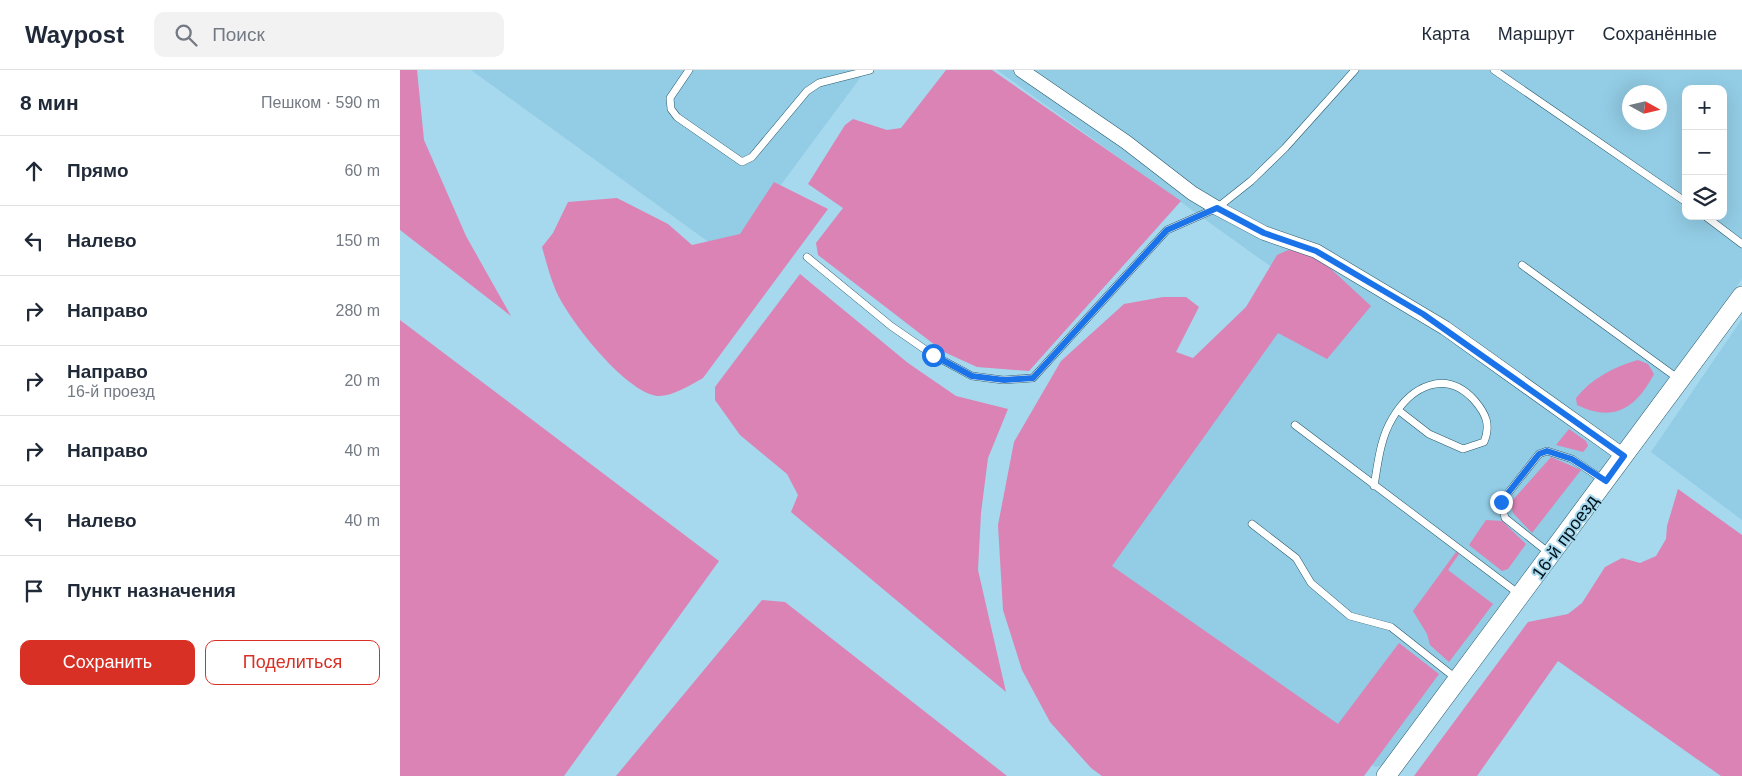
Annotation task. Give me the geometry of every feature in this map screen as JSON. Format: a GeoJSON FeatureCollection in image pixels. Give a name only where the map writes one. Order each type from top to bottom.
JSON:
{"type":"FeatureCollection","features":[{"type":"Feature","properties":{"kind":"street"},"geometry":{"type":"LineString","coordinates":[[1021,70],[1126,142],[1192,193],[1264,233],[1316,251],[1423,314],[1624,456]]}},
{"type":"Feature","properties":{"kind":"street","name":"16-й проезд"},"geometry":{"type":"LineString","coordinates":[[1386,776],[1552,555],[1680,380],[1739,305]]}},
{"type":"Feature","properties":{"kind":"lane"},"geometry":{"type":"LineString","coordinates":[[689,70],[670,98],[672,109],[677,117],[742,162],[752,157],[807,91],[819,83],[870,70]]}},
{"type":"Feature","properties":{"kind":"lane"},"geometry":{"type":"LineString","coordinates":[[807,257],[891,326],[933,355],[972,376],[1004,380],[1033,378],[1167,230],[1217,208],[1251,181],[1285,148],[1355,70]]}},
{"type":"Feature","properties":{"kind":"lane"},"geometry":{"type":"LineString","coordinates":[[1494,70],[1682,199]]}},
{"type":"Feature","properties":{"kind":"lane"},"geometry":{"type":"LineString","coordinates":[[1710,220],[1742,244]]}},
{"type":"Feature","properties":{"kind":"lane"},"geometry":{"type":"LineString","coordinates":[[1522,265],[1680,380]]}},
{"type":"Feature","properties":{"kind":"lane"},"geometry":{"type":"LineString","coordinates":[[1374,486],[1385,432],[1398,410],[1406,400],[1425,386],[1453,384],[1466,392],[1485,412],[1489,429],[1484,442],[1463,448],[1429,434],[1398,410]]}},
{"type":"Feature","properties":{"kind":"lane"},"geometry":{"type":"LineString","coordinates":[[1295,425],[1521,596]]}},
{"type":"Feature","properties":{"kind":"lane"},"geometry":{"type":"LineString","coordinates":[[1552,555],[1505,518],[1501,502],[1539,454],[1547,451],[1572,459],[1606,481]]}},
{"type":"Feature","properties":{"kind":"lane"},"geometry":{"type":"LineString","coordinates":[[1252,524],[1296,558],[1311,582],[1350,616],[1391,627],[1458,680]]}},
{"type":"Feature","properties":{"kind":"shaded area"},"geometry":{"type":"Polygon","coordinates":[[[400,70],[417,70],[424,140],[466,236],[511,316],[400,230],[400,70]]]}},
{"type":"Feature","properties":{"kind":"shaded area"},"geometry":{"type":"Polygon","coordinates":[[[471,70],[866,70],[728,256],[471,70]]]}},
{"type":"Feature","properties":{"kind":"shaded area"},"geometry":{"type":"Polygon","coordinates":[[[946,70],[992,70],[1181,201],[1029,371],[977,367],[944,352],[818,255],[816,243],[843,208],[808,184],[845,125],[853,119],[887,130],[901,128],[946,70]]]}},
{"type":"Feature","properties":{"kind":"shaded area"},"geometry":{"type":"Polygon","coordinates":[[[997,70],[1742,70],[1742,279],[1384,765],[1375,767],[1088,561],[1291,281],[997,70]]]}},
{"type":"Feature","properties":{"kind":"shaded area"},"geometry":{"type":"Polygon","coordinates":[[[774,182],[828,209],[703,378],[681,390],[663,396],[657,396],[644,391],[629,382],[585,336],[563,304],[552,280],[542,247],[553,233],[568,202],[617,198],[668,224],[692,245],[740,234],[774,182]]]}},
{"type":"Feature","properties":{"kind":"shaded area"},"geometry":{"type":"Polygon","coordinates":[[[1288,250],[1306,252],[1331,269],[1371,306],[1327,359],[1278,333],[1112,566],[1338,724],[1399,643],[1439,674],[1364,776],[1102,776],[1091,768],[1050,722],[1022,670],[1003,610],[998,525],[1014,442],[1061,361],[1124,304],[1163,297],[1186,297],[1199,307],[1176,352],[1193,358],[1246,307],[1277,255],[1288,250]]]}},
{"type":"Feature","properties":{"kind":"shaded area"},"geometry":{"type":"Polygon","coordinates":[[[800,274],[908,363],[956,396],[1008,409],[988,458],[981,513],[978,570],[1006,692],[791,512],[798,495],[787,474],[740,435],[715,400],[715,387],[800,274]]]}},
{"type":"Feature","properties":{"kind":"shaded area"},"geometry":{"type":"Polygon","coordinates":[[[1742,319],[1742,520],[1651,452],[1742,319]]]}},
{"type":"Feature","properties":{"kind":"shaded area"},"geometry":{"type":"Polygon","coordinates":[[[400,320],[719,561],[564,776],[400,776],[400,320]]]}},
{"type":"Feature","properties":{"kind":"shaded area"},"geometry":{"type":"Polygon","coordinates":[[[1638,360],[1648,364],[1654,374],[1640,396],[1623,409],[1602,413],[1577,405],[1576,398],[1596,379],[1620,366],[1638,360]]]}},
{"type":"Feature","properties":{"kind":"shaded area"},"geometry":{"type":"Polygon","coordinates":[[[1569,429],[1586,441],[1588,446],[1583,452],[1556,445],[1569,429]]]}},
{"type":"Feature","properties":{"kind":"shaded area"},"geometry":{"type":"Polygon","coordinates":[[[1551,457],[1581,470],[1532,533],[1513,513],[1511,502],[1551,457]]]}},
{"type":"Feature","properties":{"kind":"shaded area"},"geometry":{"type":"Polygon","coordinates":[[[1678,489],[1742,535],[1742,776],[1721,776],[1558,661],[1477,776],[1414,776],[1528,622],[1568,614],[1582,603],[1605,567],[1622,558],[1640,563],[1656,556],[1666,539],[1667,526],[1678,489]]]}},
{"type":"Feature","properties":{"kind":"shaded area"},"geometry":{"type":"Polygon","coordinates":[[[1486,520],[1502,521],[1526,544],[1508,569],[1502,571],[1469,545],[1486,520]]]}},
{"type":"Feature","properties":{"kind":"shaded area"},"geometry":{"type":"Polygon","coordinates":[[[1456,552],[1459,554],[1448,570],[1493,604],[1449,662],[1430,645],[1427,634],[1413,611],[1456,552]]]}},
{"type":"Feature","properties":{"kind":"shaded area"},"geometry":{"type":"Polygon","coordinates":[[[762,600],[785,602],[1007,776],[616,776],[762,600]]]}},
{"type":"Feature","properties":{"kind":"route"},"geometry":{"type":"LineString","coordinates":[[933,355],[972,376],[1004,380],[1033,378],[1167,230],[1217,208],[1264,233],[1316,251],[1423,314],[1624,456],[1606,481],[1572,459],[1547,451],[1539,454],[1501,502]]}}]}
